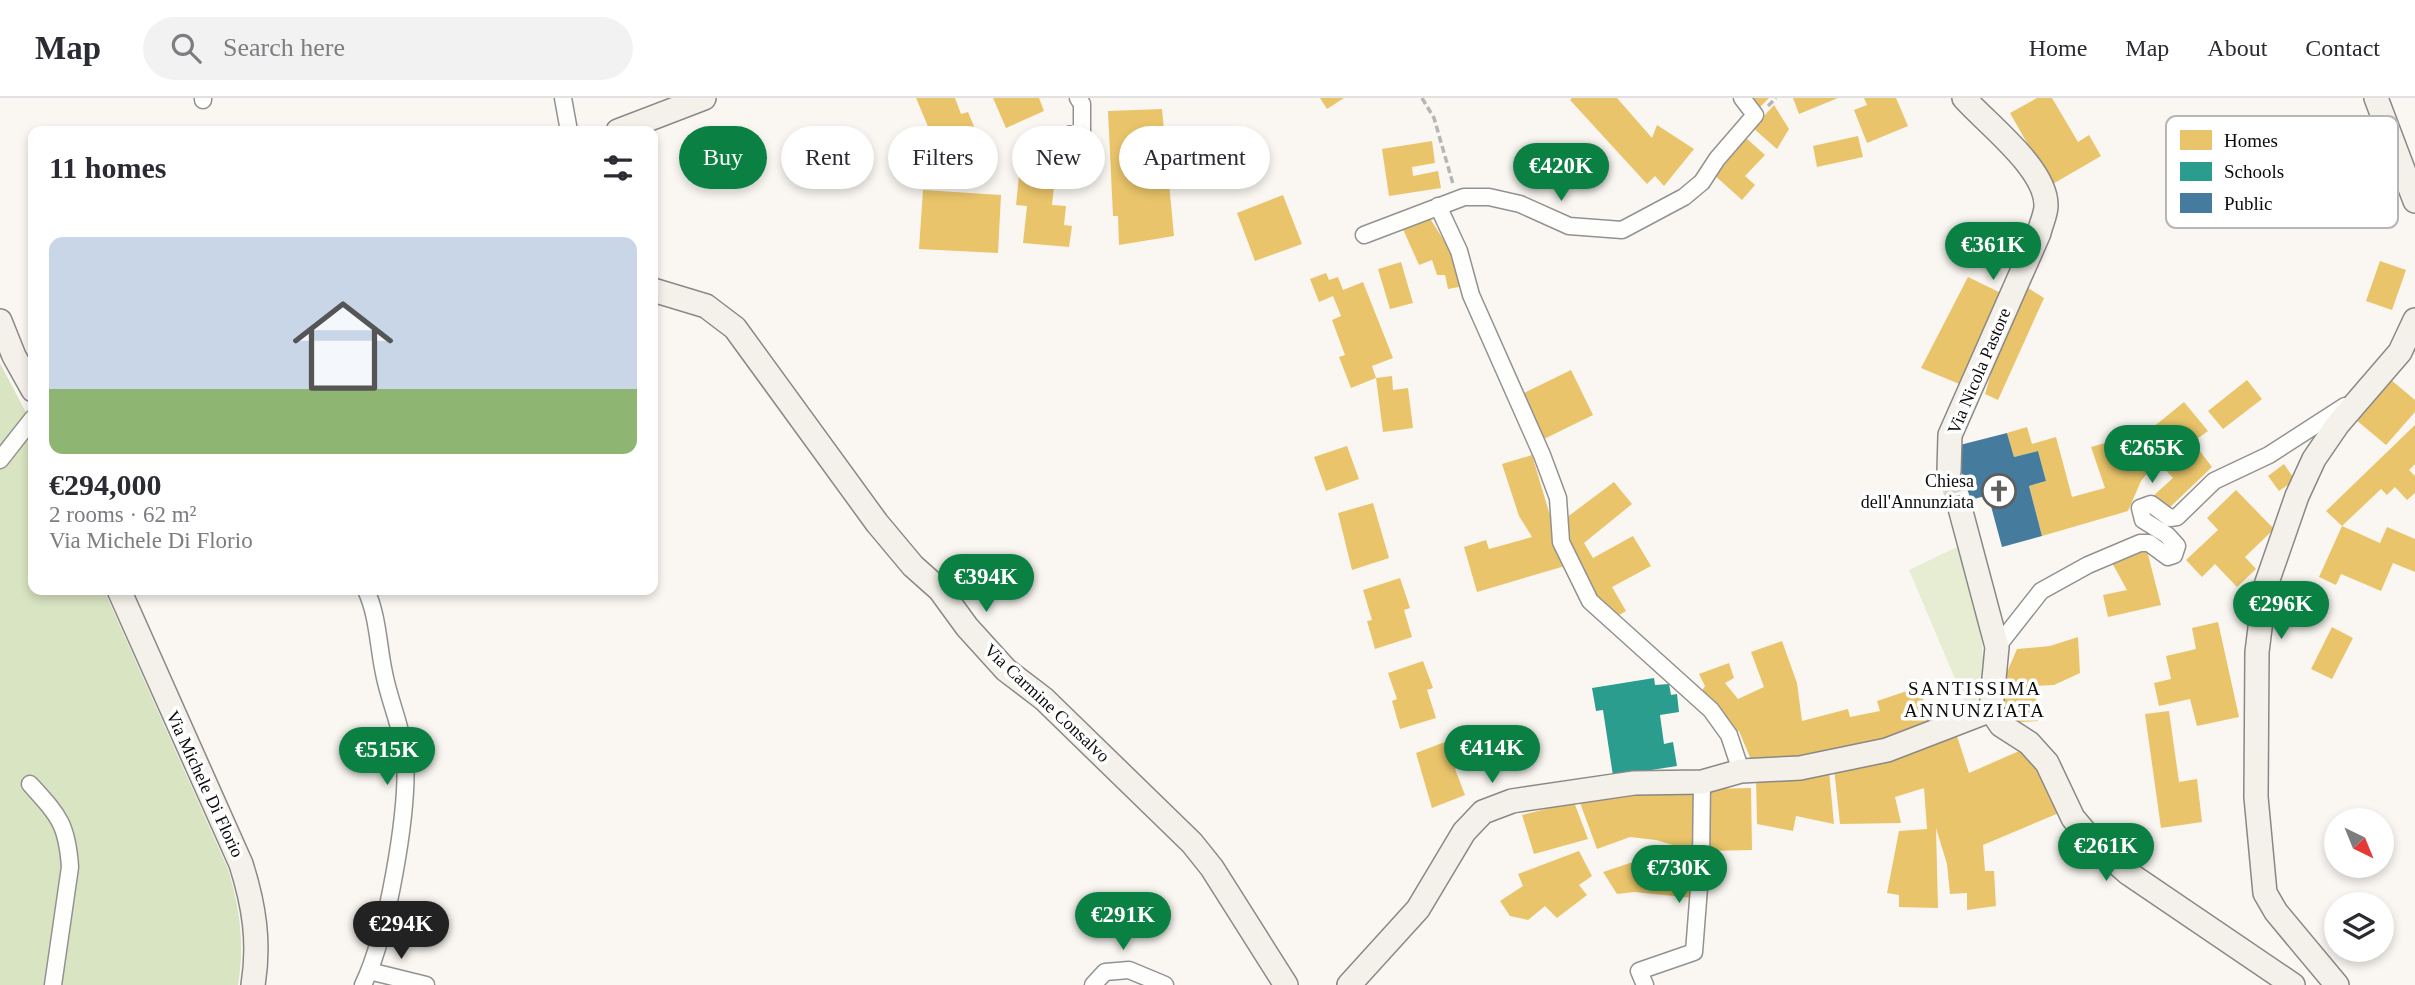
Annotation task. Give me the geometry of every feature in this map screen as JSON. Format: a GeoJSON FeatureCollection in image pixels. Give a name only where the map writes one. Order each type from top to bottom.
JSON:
{"type":"FeatureCollection","features":[{"type":"Feature","properties":{"kind":"street"},"geometry":{"type":"LineString","coordinates":[[563,98],[568,126]]}},
{"type":"Feature","properties":{"kind":"street"},"geometry":{"type":"LineString","coordinates":[[631,126],[704,98]]}},
{"type":"Feature","properties":{"kind":"street"},"geometry":{"type":"LineString","coordinates":[[1078,98],[1082,104],[1082,126]]}},
{"type":"Feature","properties":{"kind":"street"},"geometry":{"type":"LineString","coordinates":[[1364,235],[1457,199],[1489,197],[1520,204],[1569,226],[1622,230],[1684,197],[1702,182],[1717,159],[1755,115],[1742,98]]}},
{"type":"Feature","properties":{"kind":"street","name":"Via Nicola Pastore"},"geometry":{"type":"LineString","coordinates":[[1949,471],[1950,435],[2039,233],[2046,207],[2044,191],[2023,158],[1964,98]]}},
{"type":"Feature","properties":{"kind":"street"},"geometry":{"type":"LineString","coordinates":[[2376,98],[2383,116]]}},
{"type":"Feature","properties":{"kind":"street"},"geometry":{"type":"LineString","coordinates":[[2398,156],[2415,201]]}},
{"type":"Feature","properties":{"kind":"street"},"geometry":{"type":"LineString","coordinates":[[1438,206],[1459,251],[1471,295],[1559,498],[1561,542],[1590,601],[1711,710],[1729,735],[1741,771]]}},
{"type":"Feature","properties":{"kind":"street","name":"Via Carmine Consalvo"},"geometry":{"type":"LineString","coordinates":[[658,292],[706,306],[735,328],[877,523],[913,566],[940,590],[967,627],[1006,670],[1044,699],[1192,843],[1212,868],[1286,985]]}},
{"type":"Feature","properties":{"kind":"street"},"geometry":{"type":"LineString","coordinates":[[2337,985],[2276,912],[2265,893],[2256,797],[2257,652],[2265,588],[2297,496],[2326,441],[2400,352],[2415,320]]}},
{"type":"Feature","properties":{"kind":"street"},"geometry":{"type":"LineString","coordinates":[[0,321],[28,380]]}},
{"type":"Feature","properties":{"kind":"street"},"geometry":{"type":"LineString","coordinates":[[1997,647],[2041,591],[2088,565],[2140,543],[2149,542],[2168,557],[2174,555],[2177,545],[2173,539],[2143,520],[2140,508],[2151,504],[2170,518],[2178,517],[2214,481],[2269,455],[2368,391]]}},
{"type":"Feature","properties":{"kind":"street"},"geometry":{"type":"LineString","coordinates":[[0,460],[28,424]]}},
{"type":"Feature","properties":{"kind":"street"},"geometry":{"type":"LineString","coordinates":[[1960,508],[1997,647],[1991,710],[2001,725],[2029,743],[2047,763],[2073,818],[2095,844],[2128,873],[2293,985]]}},
{"type":"Feature","properties":{"kind":"street","name":"Via Michele Di Florio"},"geometry":{"type":"LineString","coordinates":[[121,595],[242,864],[253,902],[257,936],[253,985]]}},
{"type":"Feature","properties":{"kind":"street"},"geometry":{"type":"LineString","coordinates":[[368,595],[404,753],[405,806],[366,978],[426,985]]}},
{"type":"Feature","properties":{"kind":"street"},"geometry":{"type":"LineString","coordinates":[[1349,985],[1418,909],[1464,832],[1483,812],[1512,800],[1634,783],[1702,782],[1741,771],[1800,768],[1887,750],[1991,710]]}},
{"type":"Feature","properties":{"kind":"street"},"geometry":{"type":"LineString","coordinates":[[1645,985],[1639,971],[1693,952],[1701,862],[1702,782]]}},
{"type":"Feature","properties":{"kind":"street"},"geometry":{"type":"LineString","coordinates":[[30,783],[65,827],[69,851],[69,875],[52,985]]}},
{"type":"Feature","properties":{"kind":"street"},"geometry":{"type":"LineString","coordinates":[[1093,985],[1105,972],[1129,970],[1165,985]]}},
{"type":"Feature","properties":{"kind":"path"},"geometry":{"type":"LineString","coordinates":[[1422,98],[1434,118],[1457,199]]}},
{"type":"Feature","properties":{"kind":"green space"},"geometry":{"type":"Polygon","coordinates":[[[0,363],[28,416],[28,595],[106,595],[228,869],[236,898],[241,955],[238,985],[0,985],[0,363]]]}},
{"type":"Feature","properties":{"kind":"green space"},"geometry":{"type":"Polygon","coordinates":[[[1961,545],[1975,604],[1983,662],[1982,703],[1967,707],[1909,570],[1961,545]]]}},
{"type":"Feature","properties":{"kind":"building: Homes"},"geometry":{"type":"Polygon","coordinates":[[[916,98],[955,98],[961,114],[968,112],[974,126],[928,126],[916,98]]]}},
{"type":"Feature","properties":{"kind":"building: Homes"},"geometry":{"type":"Polygon","coordinates":[[[993,98],[1039,98],[1044,111],[1006,128],[993,98]]]}},
{"type":"Feature","properties":{"kind":"building: Homes"},"geometry":{"type":"Polygon","coordinates":[[[1320,98],[1344,98],[1327,109],[1320,98]]]}},
{"type":"Feature","properties":{"kind":"building: Homes"},"geometry":{"type":"Polygon","coordinates":[[[1617,98],[1652,138],[1657,125],[1694,149],[1664,186],[1655,176],[1647,184],[1570,100],[1617,98]]]}},
{"type":"Feature","properties":{"kind":"building: Homes"},"geometry":{"type":"Polygon","coordinates":[[[1748,98],[1769,98],[1759,108],[1748,98]]]}},
{"type":"Feature","properties":{"kind":"building: Homes"},"geometry":{"type":"Polygon","coordinates":[[[1793,98],[1838,98],[1799,114],[1793,98]]]}},
{"type":"Feature","properties":{"kind":"building: Homes"},"geometry":{"type":"Polygon","coordinates":[[[1864,98],[1896,98],[1908,126],[1867,143],[1854,110],[1867,105],[1864,98]]]}},
{"type":"Feature","properties":{"kind":"building: Homes"},"geometry":{"type":"Polygon","coordinates":[[[2037,98],[2052,98],[2078,142],[2089,135],[2101,156],[2051,185],[2010,113],[2037,98]]]}},
{"type":"Feature","properties":{"kind":"building: Homes"},"geometry":{"type":"Polygon","coordinates":[[[1774,105],[1789,129],[1777,149],[1753,128],[1774,105]]]}},
{"type":"Feature","properties":{"kind":"building: Homes"},"geometry":{"type":"Polygon","coordinates":[[[1162,109],[1164,126],[1119,126],[1119,189],[1170,189],[1174,236],[1119,245],[1118,216],[1113,216],[1108,111],[1162,109]]]}},
{"type":"Feature","properties":{"kind":"building: Homes"},"geometry":{"type":"Polygon","coordinates":[[[1858,136],[1863,157],[1817,167],[1813,146],[1858,136]]]}},
{"type":"Feature","properties":{"kind":"building: Homes"},"geometry":{"type":"Polygon","coordinates":[[[1745,137],[1765,155],[1745,176],[1755,185],[1742,200],[1712,173],[1745,137]]]}},
{"type":"Feature","properties":{"kind":"building: Homes"},"geometry":{"type":"Polygon","coordinates":[[[1432,141],[1435,163],[1412,167],[1413,176],[1438,171],[1441,188],[1389,196],[1382,149],[1432,141]]]}},
{"type":"Feature","properties":{"kind":"building: Homes"},"geometry":{"type":"Polygon","coordinates":[[[1018,189],[1054,189],[1052,205],[1066,206],[1064,225],[1072,226],[1069,247],[1023,243],[1027,206],[1016,205],[1018,189]]]}},
{"type":"Feature","properties":{"kind":"building: Homes"},"geometry":{"type":"Polygon","coordinates":[[[923,190],[1001,195],[998,253],[919,249],[923,190]]]}},
{"type":"Feature","properties":{"kind":"building: Homes"},"geometry":{"type":"Polygon","coordinates":[[[1283,195],[1302,244],[1255,261],[1237,213],[1283,195]]]}},
{"type":"Feature","properties":{"kind":"building: Homes"},"geometry":{"type":"Polygon","coordinates":[[[1429,217],[1454,256],[1464,286],[1448,289],[1445,275],[1437,275],[1432,260],[1419,265],[1402,227],[1429,217]]]}},
{"type":"Feature","properties":{"kind":"building: Homes"},"geometry":{"type":"Polygon","coordinates":[[[2380,261],[2406,270],[2392,310],[2366,301],[2380,261]]]}},
{"type":"Feature","properties":{"kind":"building: Homes"},"geometry":{"type":"Polygon","coordinates":[[[1401,262],[1413,303],[1390,309],[1378,269],[1401,262]]]}},
{"type":"Feature","properties":{"kind":"building: Homes"},"geometry":{"type":"Polygon","coordinates":[[[1326,273],[1329,280],[1338,277],[1343,290],[1363,282],[1393,358],[1372,366],[1376,378],[1351,388],[1339,357],[1345,355],[1332,320],[1341,316],[1333,296],[1319,302],[1310,279],[1326,273]]]}},
{"type":"Feature","properties":{"kind":"building: Homes"},"geometry":{"type":"Polygon","coordinates":[[[1968,277],[2003,294],[1964,386],[1921,368],[1968,277]]]}},
{"type":"Feature","properties":{"kind":"building: Homes"},"geometry":{"type":"Polygon","coordinates":[[[2025,286],[2044,298],[1998,400],[1985,394],[2005,326],[2025,286]]]}},
{"type":"Feature","properties":{"kind":"building: Homes"},"geometry":{"type":"Polygon","coordinates":[[[1571,370],[1593,415],[1544,439],[1522,394],[1571,370]]]}},
{"type":"Feature","properties":{"kind":"building: Homes"},"geometry":{"type":"Polygon","coordinates":[[[1392,376],[1393,390],[1408,388],[1413,428],[1383,432],[1376,378],[1392,376]]]}},
{"type":"Feature","properties":{"kind":"building: Homes"},"geometry":{"type":"Polygon","coordinates":[[[2390,379],[2415,400],[2415,412],[2386,445],[2355,419],[2390,379]]]}},
{"type":"Feature","properties":{"kind":"building: Homes"},"geometry":{"type":"Polygon","coordinates":[[[2247,380],[2262,399],[2223,429],[2208,411],[2247,380]]]}},
{"type":"Feature","properties":{"kind":"building: Homes"},"geometry":{"type":"Polygon","coordinates":[[[2184,402],[2208,431],[2193,442],[2212,467],[2167,510],[2152,497],[2173,478],[2157,461],[2141,481],[2128,511],[2042,536],[2029,486],[2046,481],[2038,451],[2014,457],[2007,433],[2027,427],[2032,444],[2056,437],[2072,497],[2105,488],[2091,447],[2112,441],[2120,470],[2152,428],[2184,402]]]}},
{"type":"Feature","properties":{"kind":"building: Homes"},"geometry":{"type":"Polygon","coordinates":[[[2415,425],[2415,464],[2409,470],[2415,476],[2415,493],[2407,500],[2395,487],[2387,495],[2381,489],[2342,526],[2326,511],[2415,425]]]}},
{"type":"Feature","properties":{"kind":"building: Homes"},"geometry":{"type":"Polygon","coordinates":[[[1347,446],[1359,479],[1326,491],[1314,457],[1347,446]]]}},
{"type":"Feature","properties":{"kind":"building: Homes"},"geometry":{"type":"Polygon","coordinates":[[[1532,455],[1565,566],[1477,592],[1464,547],[1486,540],[1489,549],[1532,537],[1519,516],[1502,464],[1532,455]]]}},
{"type":"Feature","properties":{"kind":"building: Homes"},"geometry":{"type":"Polygon","coordinates":[[[2284,464],[2295,480],[2279,491],[2268,476],[2284,464]]]}},
{"type":"Feature","properties":{"kind":"building: Homes"},"geometry":{"type":"Polygon","coordinates":[[[1614,482],[1632,504],[1584,543],[1593,558],[1633,536],[1651,566],[1612,587],[1626,611],[1614,618],[1602,609],[1563,539],[1566,518],[1614,482]]]}},
{"type":"Feature","properties":{"kind":"building: Homes"},"geometry":{"type":"Polygon","coordinates":[[[2236,490],[2274,529],[2245,557],[2256,569],[2237,587],[2215,564],[2202,577],[2186,560],[2218,530],[2207,518],[2236,490]]]}},
{"type":"Feature","properties":{"kind":"building: Homes"},"geometry":{"type":"Polygon","coordinates":[[[1373,503],[1389,558],[1352,570],[1338,513],[1373,503]]]}},
{"type":"Feature","properties":{"kind":"building: Homes"},"geometry":{"type":"Polygon","coordinates":[[[2342,526],[2380,543],[2387,527],[2415,539],[2415,572],[2393,563],[2381,591],[2341,574],[2336,585],[2319,577],[2342,526]]]}},
{"type":"Feature","properties":{"kind":"building: Homes"},"geometry":{"type":"Polygon","coordinates":[[[2146,547],[2161,605],[2108,617],[2103,595],[2127,590],[2111,561],[2146,547]]]}},
{"type":"Feature","properties":{"kind":"building: Homes"},"geometry":{"type":"Polygon","coordinates":[[[1400,578],[1410,608],[1404,610],[1412,637],[1375,649],[1367,621],[1372,620],[1363,590],[1400,578]]]}},
{"type":"Feature","properties":{"kind":"building: Homes"},"geometry":{"type":"Polygon","coordinates":[[[2218,622],[2239,717],[2197,726],[2190,699],[2159,706],[2154,683],[2171,679],[2166,656],[2196,649],[2192,628],[2218,622]]]}},
{"type":"Feature","properties":{"kind":"building: Homes"},"geometry":{"type":"Polygon","coordinates":[[[2332,627],[2353,638],[2332,679],[2311,669],[2332,627]]]}},
{"type":"Feature","properties":{"kind":"building: Homes"},"geometry":{"type":"Polygon","coordinates":[[[2078,637],[2080,673],[2054,685],[2035,686],[2038,721],[2007,723],[2001,686],[2017,649],[2050,646],[2078,637]]]}},
{"type":"Feature","properties":{"kind":"building: Homes"},"geometry":{"type":"Polygon","coordinates":[[[1782,641],[1797,683],[1802,721],[1848,709],[1850,717],[1880,711],[1877,701],[1919,687],[1932,726],[1890,740],[1754,767],[1739,731],[1730,730],[1723,713],[1700,694],[1705,686],[1699,674],[1729,663],[1734,678],[1725,683],[1738,699],[1764,687],[1751,652],[1782,641]]]}},
{"type":"Feature","properties":{"kind":"building: Homes"},"geometry":{"type":"Polygon","coordinates":[[[1423,661],[1433,688],[1427,690],[1436,718],[1400,729],[1392,701],[1397,699],[1388,673],[1423,661]]]}},
{"type":"Feature","properties":{"kind":"building: Homes"},"geometry":{"type":"Polygon","coordinates":[[[2169,711],[2179,782],[2197,779],[2202,822],[2161,828],[2145,714],[2169,711]]]}},
{"type":"Feature","properties":{"kind":"building: Homes"},"geometry":{"type":"Polygon","coordinates":[[[1956,733],[1969,773],[2026,748],[2037,762],[2059,813],[1983,845],[1985,871],[1994,871],[1996,906],[1967,910],[1967,893],[1950,894],[1947,864],[1936,828],[1938,908],[1899,907],[1899,895],[1887,893],[1899,831],[1927,829],[1924,788],[1895,797],[1901,823],[1840,824],[1834,768],[1956,733]]]}},
{"type":"Feature","properties":{"kind":"building: Homes"},"geometry":{"type":"Polygon","coordinates":[[[1450,740],[1460,767],[1455,769],[1465,795],[1432,808],[1416,753],[1450,740]]]}},
{"type":"Feature","properties":{"kind":"building: Homes"},"geometry":{"type":"Polygon","coordinates":[[[1829,771],[1834,824],[1796,816],[1793,831],[1757,824],[1756,776],[1829,771]]]}},
{"type":"Feature","properties":{"kind":"building: Homes"},"geometry":{"type":"Polygon","coordinates":[[[1751,788],[1752,850],[1707,851],[1706,789],[1751,788]]]}},
{"type":"Feature","properties":{"kind":"building: Homes"},"geometry":{"type":"Polygon","coordinates":[[[1627,790],[1697,793],[1696,852],[1656,840],[1630,837],[1597,849],[1579,800],[1627,790]]]}},
{"type":"Feature","properties":{"kind":"building: Homes"},"geometry":{"type":"Polygon","coordinates":[[[1574,802],[1588,839],[1534,854],[1522,815],[1574,802]]]}},
{"type":"Feature","properties":{"kind":"building: Homes"},"geometry":{"type":"Polygon","coordinates":[[[1579,851],[1592,876],[1579,885],[1587,895],[1557,918],[1545,906],[1528,920],[1510,916],[1500,901],[1523,886],[1518,874],[1579,851]]]}},
{"type":"Feature","properties":{"kind":"building: Homes"},"geometry":{"type":"Polygon","coordinates":[[[1682,855],[1696,862],[1693,898],[1634,892],[1617,894],[1603,872],[1636,861],[1680,866],[1682,855]]]}},
{"type":"Feature","properties":{"kind":"building: Schools"},"geometry":{"type":"Polygon","coordinates":[[[1654,678],[1655,685],[1669,684],[1671,695],[1677,694],[1679,712],[1660,715],[1664,744],[1673,742],[1677,766],[1613,776],[1603,710],[1596,711],[1592,688],[1654,678]]]}},
{"type":"Feature","properties":{"kind":"building: Public","name":"Chiesa dell'Annunziata"},"geometry":{"type":"Polygon","coordinates":[[[2007,433],[2014,457],[2038,451],[2046,481],[2029,486],[2042,536],[2002,547],[1988,495],[1971,500],[1952,447],[2007,433]]]}},
{"type":"Feature","properties":{"kind":"tunnel"},"geometry":{"type":"LineString","coordinates":[[1949,471],[1960,508]]}},
{"type":"Feature","properties":{"kind":"place","name":"Chiesa dell'Annunziata"},"geometry":{"type":"Point","coordinates":[1999,491]}},
{"type":"Feature","properties":{"kind":"district","name":"SANTISSIMA ANNUNZIATA"},"geometry":{"type":"Point","coordinates":[1975,699]}}]}
